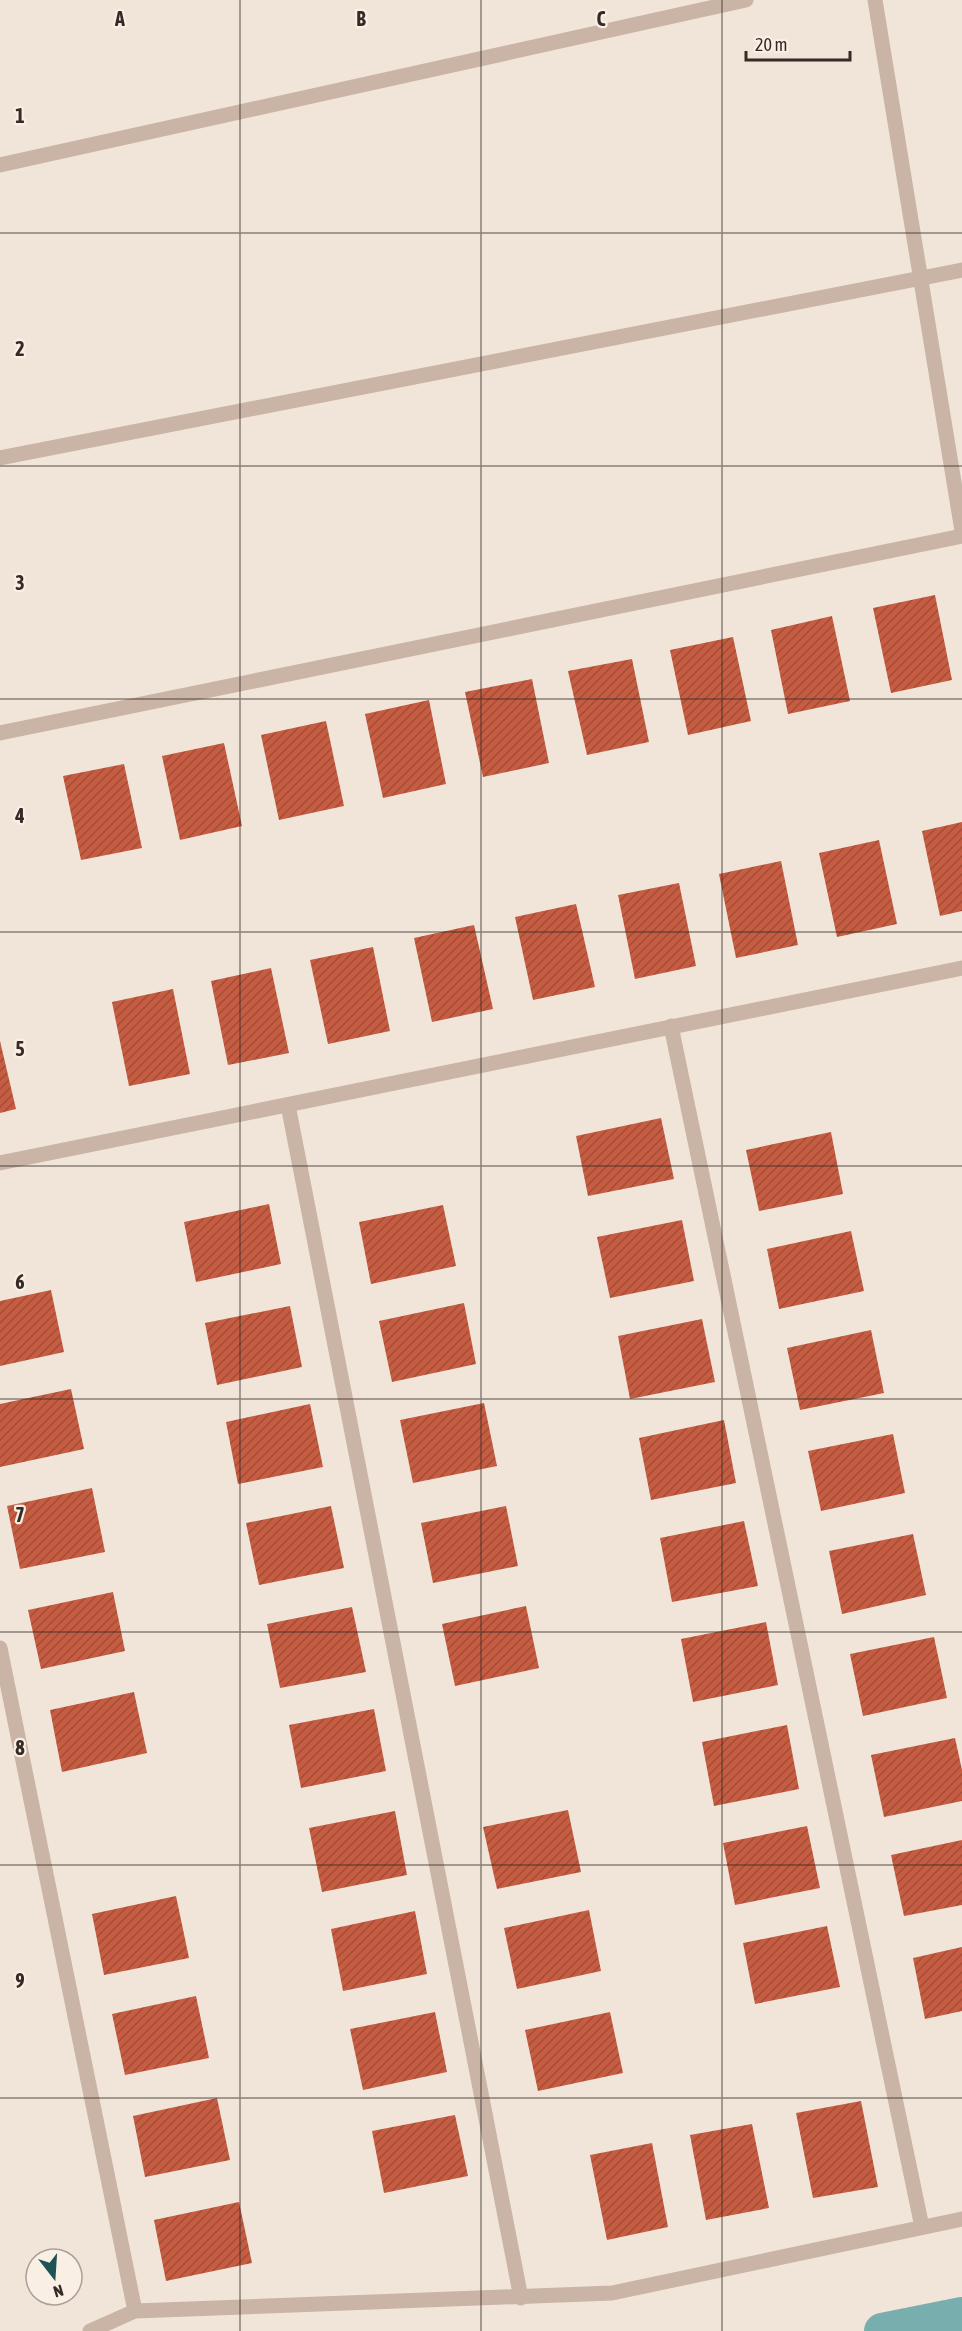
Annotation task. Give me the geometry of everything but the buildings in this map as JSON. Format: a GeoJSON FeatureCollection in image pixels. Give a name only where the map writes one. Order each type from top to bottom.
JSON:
{"type":"FeatureCollection","features":[{"type":"Feature","properties":{"kind":"street"},"geometry":{"type":"LineString","coordinates":[[0,165],[746,0]]}},
{"type":"Feature","properties":{"kind":"street"},"geometry":{"type":"LineString","coordinates":[[874,0],[962,531]]}},
{"type":"Feature","properties":{"kind":"street"},"geometry":{"type":"LineString","coordinates":[[0,458],[962,270]]}},
{"type":"Feature","properties":{"kind":"street"},"geometry":{"type":"LineString","coordinates":[[0,733],[962,536]]}},
{"type":"Feature","properties":{"kind":"street"},"geometry":{"type":"LineString","coordinates":[[0,1163],[962,968]]}},
{"type":"Feature","properties":{"kind":"street"},"geometry":{"type":"LineString","coordinates":[[671,1026],[922,2227]]}},
{"type":"Feature","properties":{"kind":"street"},"geometry":{"type":"LineString","coordinates":[[288,1105],[521,2298]]}},
{"type":"Feature","properties":{"kind":"street"},"geometry":{"type":"LineString","coordinates":[[0,1648],[135,2311]]}},
{"type":"Feature","properties":{"kind":"street"},"geometry":{"type":"LineString","coordinates":[[90,2331],[135,2311],[612,2293],[962,2219]]}},
{"type":"Feature","properties":{"kind":"waterway"},"geometry":{"type":"LineString","coordinates":[[882,2331],[962,2315]]}}]}
